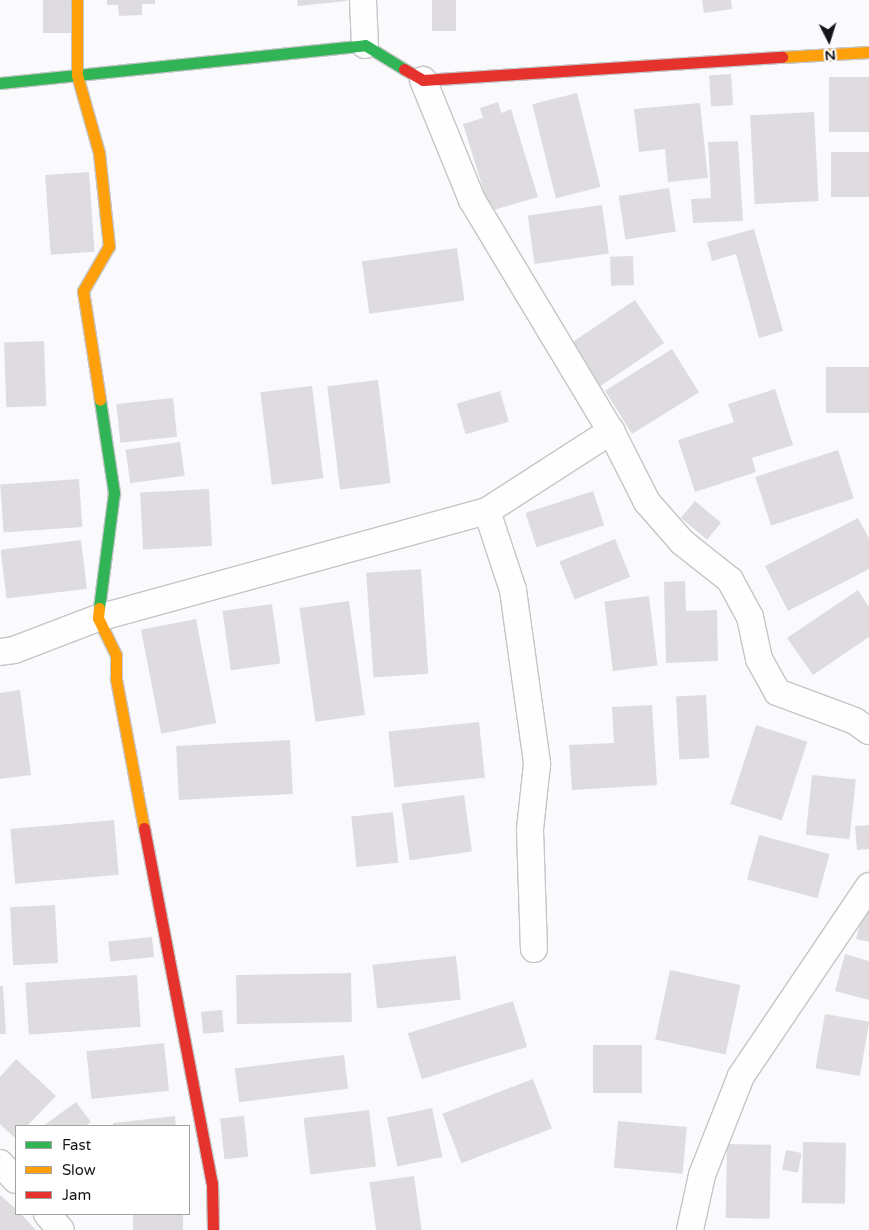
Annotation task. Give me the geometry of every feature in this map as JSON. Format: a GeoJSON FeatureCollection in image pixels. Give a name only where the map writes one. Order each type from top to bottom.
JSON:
{"type":"FeatureCollection","features":[{"type":"Feature","properties":{"kind":"street"},"geometry":{"type":"LineString","coordinates":[[78,0],[76,75],[100,153],[108,246],[83,291],[114,493],[98,618],[116,655],[116,679],[212,1183],[213,1230]]}},
{"type":"Feature","properties":{"kind":"street"},"geometry":{"type":"LineString","coordinates":[[363,0],[365,45]]}},
{"type":"Feature","properties":{"kind":"street"},"geometry":{"type":"LineString","coordinates":[[0,83],[365,45],[423,80],[869,52]]}},
{"type":"Feature","properties":{"kind":"street"},"geometry":{"type":"LineString","coordinates":[[423,80],[472,200],[612,431],[647,502],[682,542],[730,580],[750,617],[759,660],[777,692],[855,721],[869,731]]}},
{"type":"Feature","properties":{"kind":"street"},"geometry":{"type":"LineString","coordinates":[[0,652],[14,650],[98,618],[487,510],[612,431]]}},
{"type":"Feature","properties":{"kind":"street"},"geometry":{"type":"LineString","coordinates":[[487,510],[513,590],[536,764],[530,830],[534,949]]}},
{"type":"Feature","properties":{"kind":"street"},"geometry":{"type":"LineString","coordinates":[[690,1230],[702,1175],[742,1076],[869,886]]}},
{"type":"Feature","properties":{"kind":"street"},"geometry":{"type":"LineString","coordinates":[[0,1162],[15,1179]]}},
{"type":"Feature","properties":{"kind":"street"},"geometry":{"type":"LineString","coordinates":[[48,1215],[61,1230]]}},
{"type":"Feature","properties":{"kind":"building"},"geometry":{"type":"Polygon","coordinates":[[[43,0],[76,0],[76,33],[43,33],[43,0]]]}},
{"type":"Feature","properties":{"kind":"building"},"geometry":{"type":"Polygon","coordinates":[[[107,0],[155,0],[155,4],[142,4],[142,15],[119,16],[118,5],[107,5],[107,0]]]}},
{"type":"Feature","properties":{"kind":"building"},"geometry":{"type":"Polygon","coordinates":[[[297,0],[347,0],[347,1],[298,6],[297,0]]]}},
{"type":"Feature","properties":{"kind":"building"},"geometry":{"type":"Polygon","coordinates":[[[432,0],[456,0],[456,31],[432,31],[432,0]]]}},
{"type":"Feature","properties":{"kind":"building"},"geometry":{"type":"Polygon","coordinates":[[[702,0],[731,0],[732,9],[704,13],[702,0]]]}},
{"type":"Feature","properties":{"kind":"building"},"geometry":{"type":"Polygon","coordinates":[[[731,74],[733,105],[711,106],[709,76],[731,74]]]}},
{"type":"Feature","properties":{"kind":"building"},"geometry":{"type":"Polygon","coordinates":[[[829,77],[869,77],[869,132],[829,132],[829,77]]]}},
{"type":"Feature","properties":{"kind":"building"},"geometry":{"type":"Polygon","coordinates":[[[577,93],[600,187],[556,198],[532,104],[577,93]]]}},
{"type":"Feature","properties":{"kind":"building"},"geometry":{"type":"Polygon","coordinates":[[[498,102],[501,113],[511,109],[538,197],[490,211],[463,124],[483,118],[480,108],[498,102]]]}},
{"type":"Feature","properties":{"kind":"building"},"geometry":{"type":"Polygon","coordinates":[[[700,103],[708,178],[668,182],[665,149],[639,152],[634,109],[700,103]]]}},
{"type":"Feature","properties":{"kind":"building"},"geometry":{"type":"Polygon","coordinates":[[[814,112],[819,201],[755,204],[750,115],[814,112]]]}},
{"type":"Feature","properties":{"kind":"building"},"geometry":{"type":"Polygon","coordinates":[[[738,141],[743,221],[693,223],[691,199],[711,198],[708,142],[738,141]]]}},
{"type":"Feature","properties":{"kind":"building"},"geometry":{"type":"Polygon","coordinates":[[[831,152],[869,152],[869,197],[831,197],[831,152]]]}},
{"type":"Feature","properties":{"kind":"building"},"geometry":{"type":"Polygon","coordinates":[[[89,172],[95,252],[51,255],[45,175],[89,172]]]}},
{"type":"Feature","properties":{"kind":"building"},"geometry":{"type":"Polygon","coordinates":[[[669,188],[676,231],[626,239],[619,196],[669,188]]]}},
{"type":"Feature","properties":{"kind":"building"},"geometry":{"type":"Polygon","coordinates":[[[602,205],[609,254],[535,264],[528,215],[602,205]]]}},
{"type":"Feature","properties":{"kind":"building"},"geometry":{"type":"Polygon","coordinates":[[[754,229],[783,331],[759,338],[736,254],[712,261],[707,242],[754,229]]]}},
{"type":"Feature","properties":{"kind":"building"},"geometry":{"type":"Polygon","coordinates":[[[457,248],[464,300],[369,314],[362,261],[457,248]]]}},
{"type":"Feature","properties":{"kind":"building"},"geometry":{"type":"Polygon","coordinates":[[[633,256],[634,285],[611,286],[610,257],[633,256]]]}},
{"type":"Feature","properties":{"kind":"building"},"geometry":{"type":"Polygon","coordinates":[[[635,300],[664,343],[596,389],[567,346],[635,300]]]}},
{"type":"Feature","properties":{"kind":"building"},"geometry":{"type":"Polygon","coordinates":[[[44,341],[46,406],[6,407],[4,342],[44,341]]]}},
{"type":"Feature","properties":{"kind":"building"},"geometry":{"type":"Polygon","coordinates":[[[672,349],[699,392],[632,434],[605,391],[672,349]]]}},
{"type":"Feature","properties":{"kind":"building"},"geometry":{"type":"Polygon","coordinates":[[[826,367],[869,367],[869,413],[826,413],[826,367]]]}},
{"type":"Feature","properties":{"kind":"building"},"geometry":{"type":"Polygon","coordinates":[[[378,380],[391,483],[340,489],[327,386],[378,380]]]}},
{"type":"Feature","properties":{"kind":"building"},"geometry":{"type":"Polygon","coordinates":[[[312,386],[323,478],[272,485],[260,392],[312,386]]]}},
{"type":"Feature","properties":{"kind":"building"},"geometry":{"type":"Polygon","coordinates":[[[775,389],[793,445],[752,458],[756,472],[695,492],[678,440],[734,422],[728,404],[775,389]]]}},
{"type":"Feature","properties":{"kind":"building"},"geometry":{"type":"Polygon","coordinates":[[[500,391],[509,422],[466,434],[457,403],[500,391]]]}},
{"type":"Feature","properties":{"kind":"building"},"geometry":{"type":"Polygon","coordinates":[[[173,398],[177,437],[120,443],[116,404],[173,398]]]}},
{"type":"Feature","properties":{"kind":"building"},"geometry":{"type":"Polygon","coordinates":[[[180,442],[185,476],[130,483],[126,450],[180,442]]]}},
{"type":"Feature","properties":{"kind":"building"},"geometry":{"type":"Polygon","coordinates":[[[838,450],[854,499],[771,525],[755,477],[838,450]]]}},
{"type":"Feature","properties":{"kind":"building"},"geometry":{"type":"Polygon","coordinates":[[[79,479],[82,527],[4,532],[0,485],[79,479]]]}},
{"type":"Feature","properties":{"kind":"building"},"geometry":{"type":"Polygon","coordinates":[[[209,489],[212,546],[143,550],[140,493],[209,489]]]}},
{"type":"Feature","properties":{"kind":"building"},"geometry":{"type":"Polygon","coordinates":[[[593,491],[604,525],[537,547],[525,513],[593,491]]]}},
{"type":"Feature","properties":{"kind":"building"},"geometry":{"type":"Polygon","coordinates":[[[695,501],[721,523],[707,540],[681,518],[695,501]]]}},
{"type":"Feature","properties":{"kind":"building"},"geometry":{"type":"Polygon","coordinates":[[[858,518],[869,538],[869,569],[788,611],[765,566],[858,518]]]}},
{"type":"Feature","properties":{"kind":"building"},"geometry":{"type":"Polygon","coordinates":[[[615,539],[630,577],[575,599],[559,561],[615,539]]]}},
{"type":"Feature","properties":{"kind":"building"},"geometry":{"type":"Polygon","coordinates":[[[81,540],[87,589],[7,599],[1,550],[81,540]]]}},
{"type":"Feature","properties":{"kind":"building"},"geometry":{"type":"Polygon","coordinates":[[[421,569],[428,674],[373,678],[366,573],[421,569]]]}},
{"type":"Feature","properties":{"kind":"building"},"geometry":{"type":"Polygon","coordinates":[[[685,581],[686,611],[717,610],[718,661],[666,663],[664,582],[685,581]]]}},
{"type":"Feature","properties":{"kind":"building"},"geometry":{"type":"Polygon","coordinates":[[[858,590],[869,607],[869,637],[813,675],[787,638],[858,590]]]}},
{"type":"Feature","properties":{"kind":"building"},"geometry":{"type":"Polygon","coordinates":[[[649,596],[658,665],[613,671],[604,601],[649,596]]]}},
{"type":"Feature","properties":{"kind":"building"},"geometry":{"type":"Polygon","coordinates":[[[349,601],[365,715],[315,722],[299,608],[349,601]]]}},
{"type":"Feature","properties":{"kind":"building"},"geometry":{"type":"Polygon","coordinates":[[[272,604],[280,663],[231,670],[222,611],[272,604]]]}},
{"type":"Feature","properties":{"kind":"building"},"geometry":{"type":"Polygon","coordinates":[[[196,619],[216,723],[161,734],[141,630],[196,619]]]}},
{"type":"Feature","properties":{"kind":"building"},"geometry":{"type":"Polygon","coordinates":[[[20,690],[31,775],[0,779],[0,693],[20,690]]]}},
{"type":"Feature","properties":{"kind":"building"},"geometry":{"type":"Polygon","coordinates":[[[706,695],[709,758],[679,759],[676,697],[706,695]]]}},
{"type":"Feature","properties":{"kind":"building"},"geometry":{"type":"Polygon","coordinates":[[[652,705],[657,785],[572,790],[569,745],[614,743],[612,707],[652,705]]]}},
{"type":"Feature","properties":{"kind":"building"},"geometry":{"type":"Polygon","coordinates":[[[479,722],[485,778],[394,787],[388,732],[479,722]]]}},
{"type":"Feature","properties":{"kind":"building"},"geometry":{"type":"Polygon","coordinates":[[[756,725],[807,742],[782,821],[730,804],[756,725]]]}},
{"type":"Feature","properties":{"kind":"building"},"geometry":{"type":"Polygon","coordinates":[[[290,740],[293,794],[179,800],[176,746],[290,740]]]}},
{"type":"Feature","properties":{"kind":"building"},"geometry":{"type":"Polygon","coordinates":[[[812,775],[856,780],[849,839],[806,835],[812,775]]]}},
{"type":"Feature","properties":{"kind":"building"},"geometry":{"type":"Polygon","coordinates":[[[464,795],[472,851],[410,860],[402,804],[464,795]]]}},
{"type":"Feature","properties":{"kind":"building"},"geometry":{"type":"Polygon","coordinates":[[[393,812],[398,863],[357,867],[351,816],[393,812]]]}},
{"type":"Feature","properties":{"kind":"building"},"geometry":{"type":"Polygon","coordinates":[[[114,820],[119,875],[15,884],[10,829],[114,820]]]}},
{"type":"Feature","properties":{"kind":"building"},"geometry":{"type":"Polygon","coordinates":[[[869,825],[869,849],[857,850],[855,826],[869,825]]]}},
{"type":"Feature","properties":{"kind":"building"},"geometry":{"type":"Polygon","coordinates":[[[759,835],[830,854],[818,898],[747,879],[759,835]]]}},
{"type":"Feature","properties":{"kind":"building"},"geometry":{"type":"Polygon","coordinates":[[[865,904],[869,904],[869,942],[856,939],[865,904]]]}},
{"type":"Feature","properties":{"kind":"building"},"geometry":{"type":"Polygon","coordinates":[[[55,905],[58,963],[13,965],[10,907],[55,905]]]}},
{"type":"Feature","properties":{"kind":"building"},"geometry":{"type":"Polygon","coordinates":[[[152,937],[154,957],[110,961],[108,942],[152,937]]]}},
{"type":"Feature","properties":{"kind":"building"},"geometry":{"type":"Polygon","coordinates":[[[845,954],[869,961],[869,1000],[835,991],[845,954]]]}},
{"type":"Feature","properties":{"kind":"building"},"geometry":{"type":"Polygon","coordinates":[[[456,956],[461,1000],[377,1009],[372,965],[456,956]]]}},
{"type":"Feature","properties":{"kind":"building"},"geometry":{"type":"Polygon","coordinates":[[[670,970],[740,985],[726,1054],[655,1039],[670,970]]]}},
{"type":"Feature","properties":{"kind":"building"},"geometry":{"type":"Polygon","coordinates":[[[351,973],[352,1022],[237,1024],[236,975],[351,973]]]}},
{"type":"Feature","properties":{"kind":"building"},"geometry":{"type":"Polygon","coordinates":[[[137,975],[141,1027],[29,1035],[25,983],[137,975]]]}},
{"type":"Feature","properties":{"kind":"building"},"geometry":{"type":"Polygon","coordinates":[[[0,986],[3,986],[6,1034],[0,1034],[0,986]]]}},
{"type":"Feature","properties":{"kind":"building"},"geometry":{"type":"Polygon","coordinates":[[[513,1001],[527,1047],[422,1079],[408,1033],[513,1001]]]}},
{"type":"Feature","properties":{"kind":"building"},"geometry":{"type":"Polygon","coordinates":[[[222,1010],[224,1032],[203,1034],[201,1012],[222,1010]]]}},
{"type":"Feature","properties":{"kind":"building"},"geometry":{"type":"Polygon","coordinates":[[[825,1014],[869,1022],[860,1076],[815,1068],[825,1014]]]}},
{"type":"Feature","properties":{"kind":"building"},"geometry":{"type":"Polygon","coordinates":[[[164,1043],[169,1091],[91,1099],[86,1051],[164,1043]]]}},
{"type":"Feature","properties":{"kind":"building"},"geometry":{"type":"Polygon","coordinates":[[[593,1045],[642,1045],[642,1093],[593,1093],[593,1045]]]}},
{"type":"Feature","properties":{"kind":"building"},"geometry":{"type":"Polygon","coordinates":[[[344,1055],[348,1089],[239,1102],[235,1068],[344,1055]]]}},
{"type":"Feature","properties":{"kind":"building"},"geometry":{"type":"Polygon","coordinates":[[[16,1059],[56,1096],[28,1125],[15,1125],[15,1138],[0,1124],[0,1077],[16,1059]]]}},
{"type":"Feature","properties":{"kind":"building"},"geometry":{"type":"Polygon","coordinates":[[[533,1079],[552,1128],[461,1163],[442,1114],[533,1079]]]}},
{"type":"Feature","properties":{"kind":"building"},"geometry":{"type":"Polygon","coordinates":[[[76,1102],[91,1122],[86,1125],[44,1125],[76,1102]]]}},
{"type":"Feature","properties":{"kind":"building"},"geometry":{"type":"Polygon","coordinates":[[[432,1108],[442,1157],[397,1166],[387,1118],[432,1108]]]}},
{"type":"Feature","properties":{"kind":"building"},"geometry":{"type":"Polygon","coordinates":[[[369,1110],[376,1167],[310,1175],[303,1118],[369,1110]]]}},
{"type":"Feature","properties":{"kind":"building"},"geometry":{"type":"Polygon","coordinates":[[[175,1116],[176,1125],[113,1125],[113,1123],[175,1116]]]}},
{"type":"Feature","properties":{"kind":"building"},"geometry":{"type":"Polygon","coordinates":[[[244,1116],[248,1157],[224,1159],[220,1119],[244,1116]]]}},
{"type":"Feature","properties":{"kind":"building"},"geometry":{"type":"Polygon","coordinates":[[[618,1121],[687,1127],[683,1174],[614,1168],[618,1121]]]}},
{"type":"Feature","properties":{"kind":"building"},"geometry":{"type":"Polygon","coordinates":[[[803,1142],[846,1143],[845,1204],[802,1203],[803,1142]]]}},
{"type":"Feature","properties":{"kind":"building"},"geometry":{"type":"Polygon","coordinates":[[[727,1144],[771,1145],[770,1219],[726,1218],[727,1144]]]}},
{"type":"Feature","properties":{"kind":"building"},"geometry":{"type":"Polygon","coordinates":[[[786,1150],[802,1153],[798,1173],[782,1170],[786,1150]]]}},
{"type":"Feature","properties":{"kind":"building"},"geometry":{"type":"Polygon","coordinates":[[[414,1176],[422,1230],[376,1230],[369,1182],[414,1176]]]}},
{"type":"Feature","properties":{"kind":"building"},"geometry":{"type":"Polygon","coordinates":[[[0,1195],[15,1208],[15,1215],[22,1215],[36,1230],[0,1230],[0,1195]]]}},
{"type":"Feature","properties":{"kind":"building"},"geometry":{"type":"Polygon","coordinates":[[[133,1215],[183,1215],[183,1230],[133,1230],[133,1215]]]}},
{"type":"Feature","properties":{"kind":"traffic: fast"},"geometry":{"type":"LineString","coordinates":[[0,83],[365,45],[404,69]]}},
{"type":"Feature","properties":{"kind":"traffic: fast"},"geometry":{"type":"LineString","coordinates":[[99,608],[114,493],[100,400]]}},
{"type":"Feature","properties":{"kind":"traffic: slow"},"geometry":{"type":"LineString","coordinates":[[77,0],[77,75],[99,153],[109,246],[83,291],[100,400]]}},
{"type":"Feature","properties":{"kind":"traffic: slow"},"geometry":{"type":"LineString","coordinates":[[782,57],[869,52]]}},
{"type":"Feature","properties":{"kind":"traffic: slow"},"geometry":{"type":"LineString","coordinates":[[99,608],[98,618],[116,655],[116,679],[144,828]]}},
{"type":"Feature","properties":{"kind":"traffic: jam"},"geometry":{"type":"LineString","coordinates":[[404,69],[423,80],[782,57]]}},
{"type":"Feature","properties":{"kind":"traffic: jam"},"geometry":{"type":"LineString","coordinates":[[144,828],[212,1183],[213,1230]]}}]}
